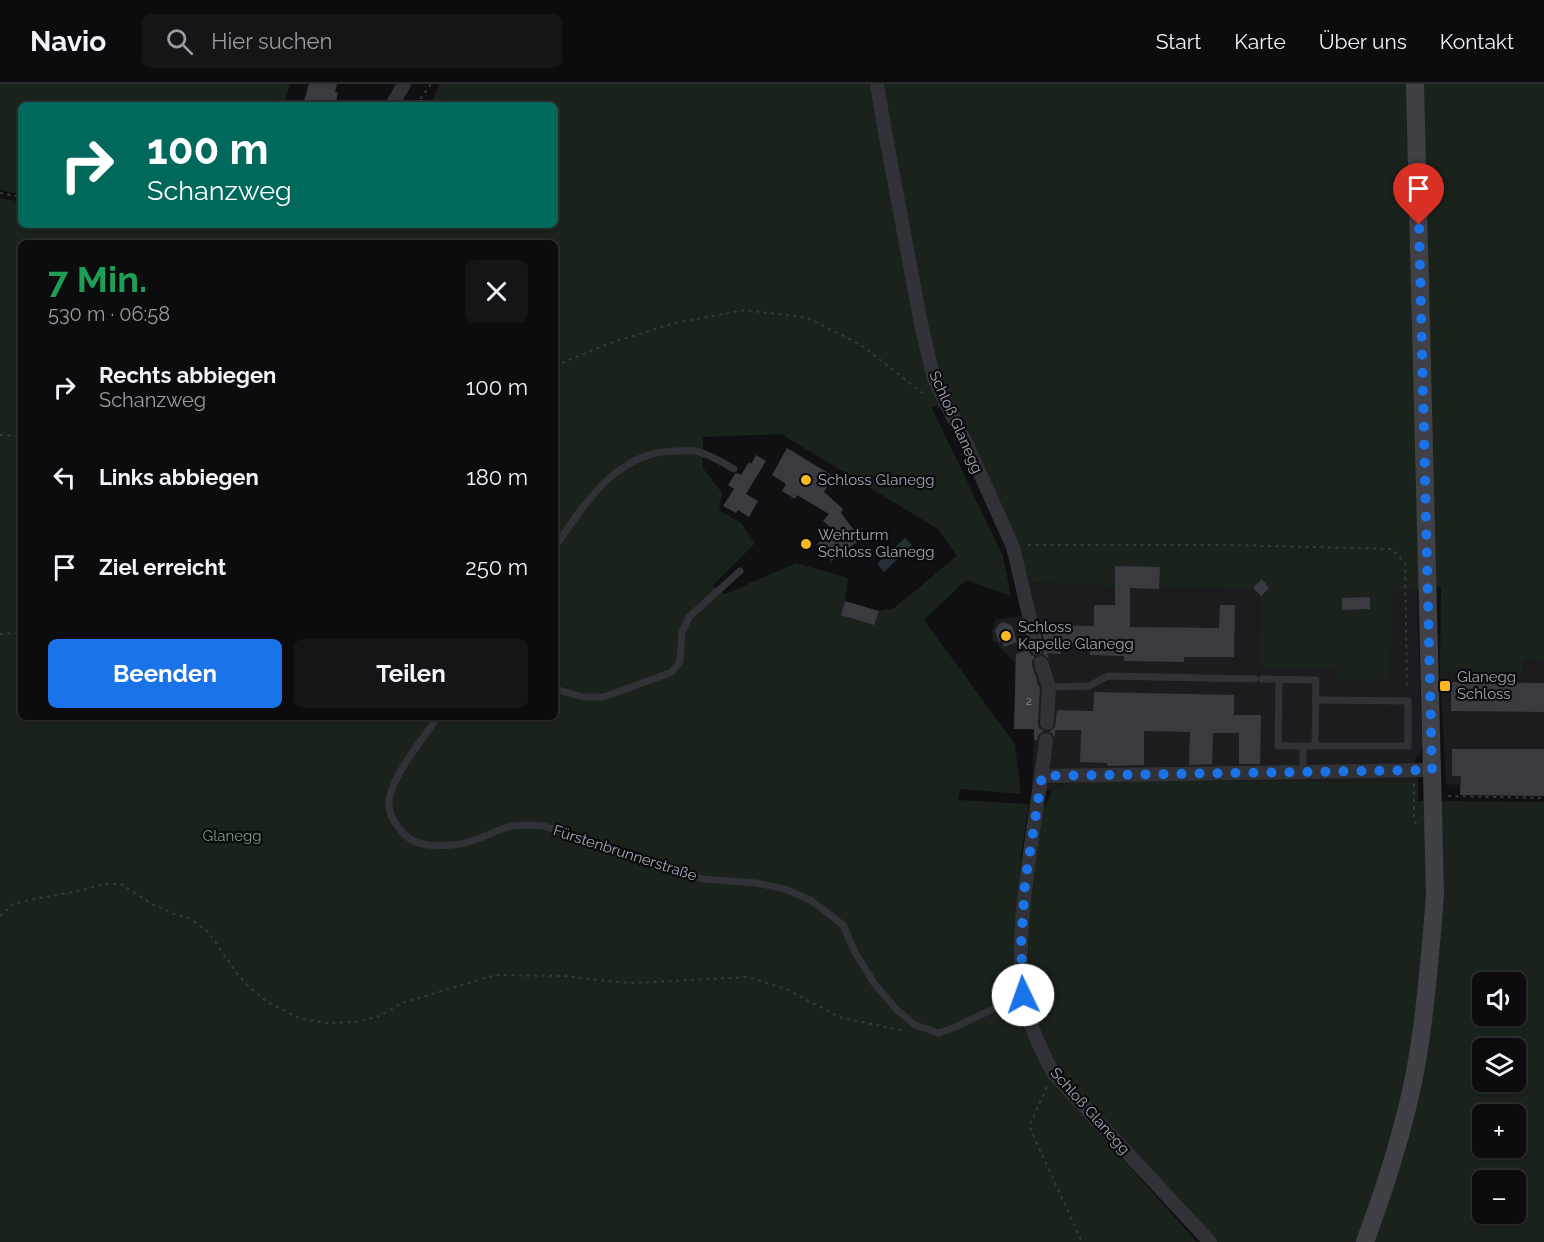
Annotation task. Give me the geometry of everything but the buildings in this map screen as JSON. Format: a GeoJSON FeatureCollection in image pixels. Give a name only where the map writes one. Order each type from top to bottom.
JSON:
{"type":"FeatureCollection","features":[{"type":"Feature","properties":{"kind":"street"},"geometry":{"type":"LineString","coordinates":[[394,102],[404,84]]}},
{"type":"Feature","properties":{"kind":"street","name":"Schloß Glanegg"},"geometry":{"type":"LineString","coordinates":[[877,84],[921,324],[934,379],[1013,547],[1037,648]]}},
{"type":"Feature","properties":{"kind":"street"},"geometry":{"type":"LineString","coordinates":[[1365,1242],[1382,1196],[1404,1122],[1419,1052],[1428,985],[1435,895],[1433,796],[1423,770],[1415,84]]}},
{"type":"Feature","properties":{"kind":"street"},"geometry":{"type":"LineString","coordinates":[[1041,663],[1049,687],[1047,723]]}},
{"type":"Feature","properties":{"kind":"street","name":"Schloß Glanegg"},"geometry":{"type":"LineString","coordinates":[[1046,740],[1025,883],[1021,945],[1023,995],[1040,1049],[1053,1073],[1210,1242]]}},
{"type":"Feature","properties":{"kind":"street"},"geometry":{"type":"LineString","coordinates":[[1042,776],[1423,770]]}},
{"type":"Feature","properties":{"kind":"lane"},"geometry":{"type":"LineString","coordinates":[[558,543],[605,481],[632,461],[662,450],[695,451],[734,468]]}},
{"type":"Feature","properties":{"kind":"lane"},"geometry":{"type":"LineString","coordinates":[[558,690],[583,697],[604,698],[672,672],[680,661],[682,632],[689,617],[740,571]]}},
{"type":"Feature","properties":{"kind":"lane"},"geometry":{"type":"LineString","coordinates":[[1049,687],[1089,686],[1108,676],[1316,680],[1315,746]]}},
{"type":"Feature","properties":{"kind":"lane"},"geometry":{"type":"LineString","coordinates":[[1279,680],[1278,746],[1408,746],[1408,701],[1316,700]]}},
{"type":"Feature","properties":{"kind":"lane","name":"Fürstenbrunnerstraße"},"geometry":{"type":"LineString","coordinates":[[436,720],[397,776],[391,789],[388,803],[391,814],[396,825],[407,837],[422,844],[438,846],[479,839],[509,826],[544,826],[661,868],[703,879],[756,883],[785,889],[812,901],[843,925],[855,952],[874,984],[896,1009],[915,1025],[939,1033],[1023,995]]}},
{"type":"Feature","properties":{"kind":"lane"},"geometry":{"type":"LineString","coordinates":[[1303,746],[1303,765]]}},
{"type":"Feature","properties":{"kind":"path"},"geometry":{"type":"LineString","coordinates":[[418,102],[431,84]]}},
{"type":"Feature","properties":{"kind":"path"},"geometry":{"type":"LineString","coordinates":[[0,193],[18,196]]}},
{"type":"Feature","properties":{"kind":"path"},"geometry":{"type":"LineString","coordinates":[[558,365],[607,344],[675,323],[745,310],[808,318],[861,345],[951,415]]}},
{"type":"Feature","properties":{"kind":"path"},"geometry":{"type":"LineString","coordinates":[[0,435],[18,436]]}},
{"type":"Feature","properties":{"kind":"path"},"geometry":{"type":"LineString","coordinates":[[1013,547],[1018,545],[1233,544],[1392,549],[1405,563],[1408,701]]}},
{"type":"Feature","properties":{"kind":"path"},"geometry":{"type":"LineString","coordinates":[[0,634],[18,633]]}},
{"type":"Feature","properties":{"kind":"path"},"geometry":{"type":"LineString","coordinates":[[1418,833],[1414,816],[1423,770]]}},
{"type":"Feature","properties":{"kind":"path"},"geometry":{"type":"LineString","coordinates":[[1433,796],[1544,798]]}},
{"type":"Feature","properties":{"kind":"path"},"geometry":{"type":"LineString","coordinates":[[0,916],[13,904],[104,884],[121,884],[152,904],[191,920],[209,933],[238,975],[267,1002],[299,1018],[325,1023],[357,1022],[381,1016],[402,1003],[495,975],[566,976],[634,983],[748,977],[786,989],[839,1017],[906,1032]]}},
{"type":"Feature","properties":{"kind":"path"},"geometry":{"type":"LineString","coordinates":[[1053,1073],[1029,1126],[1082,1242]]}},
{"type":"Feature","properties":{"kind":"shaded area"},"geometry":{"type":"Polygon","coordinates":[[[905,538],[912,545],[884,572],[877,564],[905,538]]]}},
{"type":"Feature","properties":{"kind":"shaded area"},"geometry":{"type":"Polygon","coordinates":[[[1115,566],[1160,567],[1160,586],[1262,579],[1269,588],[1417,590],[1422,747],[1415,759],[1418,782],[1081,780],[1052,791],[1032,790],[1034,730],[1014,729],[1015,663],[993,640],[992,631],[996,619],[1022,616],[1015,586],[1029,583],[1115,588],[1115,566]]]}},
{"type":"Feature","properties":{"kind":"shaded area"},"geometry":{"type":"Polygon","coordinates":[[[1524,660],[1544,661],[1544,796],[1460,795],[1460,785],[1446,784],[1440,672],[1523,674],[1524,660]]]}},
{"type":"Feature","properties":{"kind":"green space"},"geometry":{"type":"Polygon","coordinates":[[[0,84],[290,84],[285,102],[18,102],[18,193],[0,190],[0,84]]]}},
{"type":"Feature","properties":{"kind":"green space","name":"Glanegg"},"geometry":{"type":"Polygon","coordinates":[[[440,84],[1544,84],[1544,661],[1524,660],[1523,674],[1440,672],[1441,587],[1394,590],[1389,679],[1337,679],[1336,668],[1260,668],[1261,596],[1269,588],[1262,580],[1253,588],[1160,586],[1159,567],[1115,567],[1115,588],[1029,583],[1018,545],[958,413],[931,406],[1003,556],[1011,596],[966,580],[924,620],[1015,744],[1021,794],[960,789],[958,800],[1029,804],[1021,855],[1015,935],[1019,1001],[1049,1077],[1197,1242],[0,1242],[0,198],[18,201],[18,228],[558,228],[558,102],[431,102],[440,84]],[[781,434],[703,437],[703,468],[722,493],[719,510],[741,523],[755,543],[712,586],[725,594],[796,563],[848,578],[841,614],[894,608],[957,556],[938,529],[781,434]]]}},
{"type":"Feature","properties":{"kind":"green space"},"geometry":{"type":"Polygon","coordinates":[[[1080,780],[1418,782],[1418,801],[1544,802],[1544,1242],[1214,1242],[1060,1073],[1041,1038],[1029,986],[1028,930],[1037,823],[1052,791],[1080,780]]]}},
{"type":"Feature","properties":{"kind":"place","name":"Schloss Glanegg"},"geometry":{"type":"Point","coordinates":[806,480]}},
{"type":"Feature","properties":{"kind":"place","name":"Wehrturm Schloss Glanegg"},"geometry":{"type":"Point","coordinates":[806,544]}},
{"type":"Feature","properties":{"kind":"place","name":"Schloss Kapelle Glanegg"},"geometry":{"type":"Point","coordinates":[1006,636]}},
{"type":"Feature","properties":{"kind":"place","name":"Glanegg Schloss"},"geometry":{"type":"Point","coordinates":[1445,686]}},
{"type":"Feature","properties":{"kind":"route"},"geometry":{"type":"LineString","coordinates":[[1023,995],[1021,945],[1025,883],[1042,776],[1432,770],[1419,225]]}}]}
